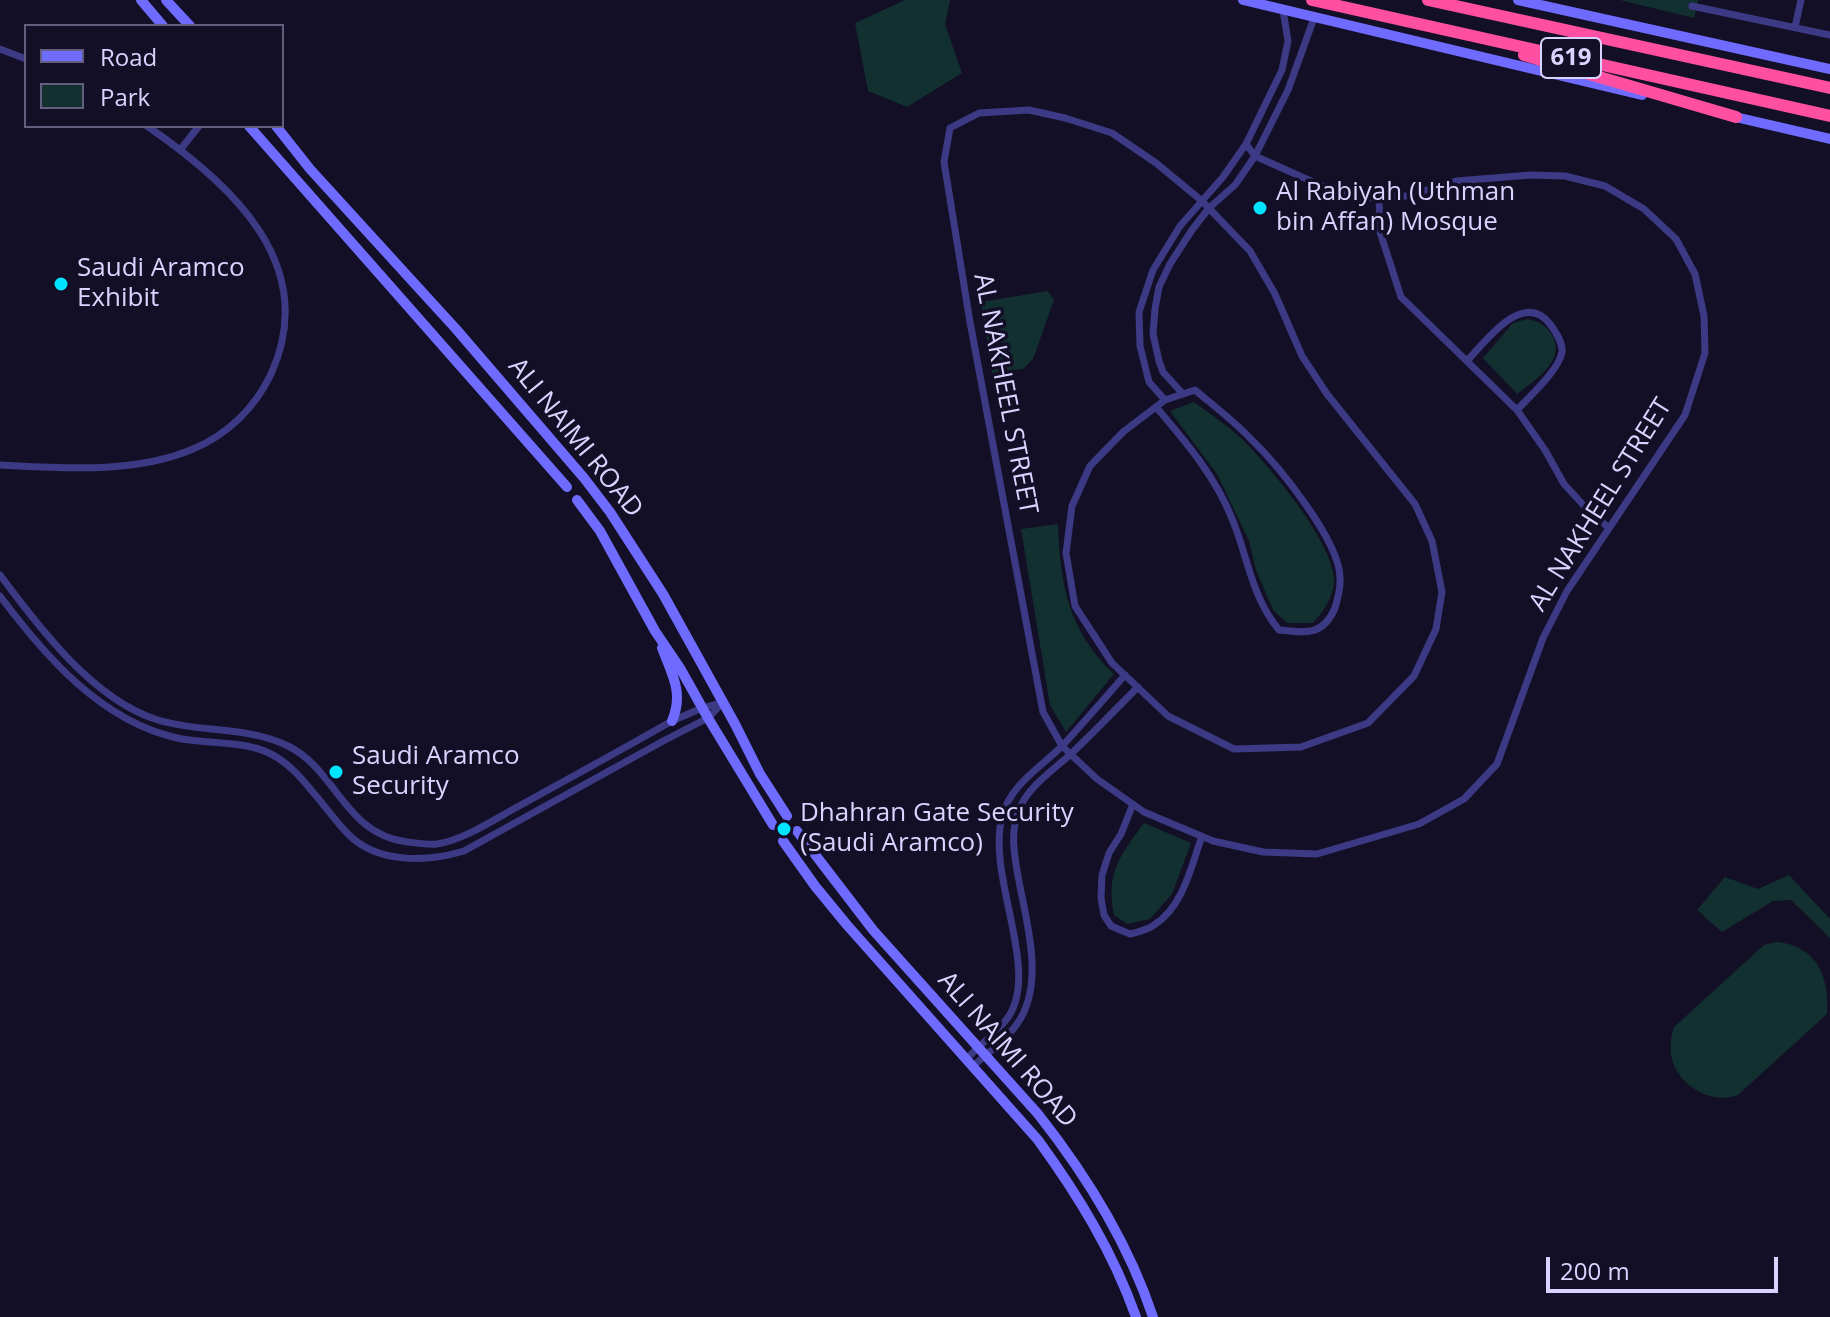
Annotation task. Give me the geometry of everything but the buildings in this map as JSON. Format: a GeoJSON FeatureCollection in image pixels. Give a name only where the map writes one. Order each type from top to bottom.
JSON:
{"type":"FeatureCollection","features":[{"type":"Feature","properties":{"kind":"highway","name":"619"},"geometry":{"type":"LineString","coordinates":[[1312,0],[1830,116]]}},
{"type":"Feature","properties":{"kind":"highway","name":"619"},"geometry":{"type":"LineString","coordinates":[[1428,0],[1830,88]]}},
{"type":"Feature","properties":{"kind":"highway"},"geometry":{"type":"LineString","coordinates":[[1410,22],[1736,117]]}},
{"type":"Feature","properties":{"kind":"main road"},"geometry":{"type":"LineString","coordinates":[[141,0],[161,24]]}},
{"type":"Feature","properties":{"kind":"main road"},"geometry":{"type":"LineString","coordinates":[[1243,0],[1830,139]]}},
{"type":"Feature","properties":{"kind":"main road"},"geometry":{"type":"LineString","coordinates":[[1518,0],[1830,69]]}},
{"type":"Feature","properties":{"kind":"main road"},"geometry":{"type":"LineString","coordinates":[[169,2],[188,24]]}},
{"type":"Feature","properties":{"kind":"main road","name":"ALI NAIMI ROAD"},"geometry":{"type":"LineString","coordinates":[[251,128],[567,487]]}},
{"type":"Feature","properties":{"kind":"main road","name":"ALI NAIMI ROAD"},"geometry":{"type":"LineString","coordinates":[[278,128],[310,169],[456,329],[601,500],[663,594],[760,774],[787,816]]}},
{"type":"Feature","properties":{"kind":"main road","name":"ALI NAIMI ROAD"},"geometry":{"type":"LineString","coordinates":[[577,500],[606,540],[655,631],[773,825]]}},
{"type":"Feature","properties":{"kind":"main road"},"geometry":{"type":"LineString","coordinates":[[655,631],[676,685],[678,703],[672,721]]}},
{"type":"Feature","properties":{"kind":"main road"},"geometry":{"type":"LineString","coordinates":[[766,814],[777,816],[780,805]]}},
{"type":"Feature","properties":{"kind":"main road","name":"ALI NAIMI ROAD"},"geometry":{"type":"LineString","coordinates":[[797,831],[873,930],[1061,1143],[1095,1193],[1123,1243],[1153,1317]]}},
{"type":"Feature","properties":{"kind":"main road","name":"ALI NAIMI ROAD"},"geometry":{"type":"LineString","coordinates":[[783,841],[847,925],[1032,1133],[1074,1191],[1109,1254],[1136,1317]]}},
{"type":"Feature","properties":{"kind":"main road"},"geometry":{"type":"LineString","coordinates":[[796,859],[798,848],[810,849]]}},
{"type":"Feature","properties":{"kind":"street"},"geometry":{"type":"LineString","coordinates":[[1795,27],[1801,0]]}},
{"type":"Feature","properties":{"kind":"street"},"geometry":{"type":"LineString","coordinates":[[1692,6],[1830,35]]}},
{"type":"Feature","properties":{"kind":"street"},"geometry":{"type":"LineString","coordinates":[[1165,400],[1149,382],[1140,346],[1139,312],[1153,270],[1180,226],[1223,177],[1246,144],[1282,70],[1288,41],[1283,10]]}},
{"type":"Feature","properties":{"kind":"street"},"geometry":{"type":"LineString","coordinates":[[1183,394],[1163,372],[1159,361],[1153,334],[1159,287],[1192,230],[1209,208],[1235,185],[1255,156],[1288,90],[1314,18]]}},
{"type":"Feature","properties":{"kind":"street"},"geometry":{"type":"LineString","coordinates":[[0,49],[24,58]]}},
{"type":"Feature","properties":{"kind":"street","name":"AL NAKHEEL STREET"},"geometry":{"type":"LineString","coordinates":[[1202,201],[1156,163],[1112,133],[1065,118],[1029,110],[979,113],[950,128],[944,162],[970,322],[1043,712],[1062,746],[1071,755],[1097,779],[1144,812],[1213,841],[1263,852],[1317,854],[1419,824],[1464,799],[1497,764],[1543,638],[1567,591],[1685,415],[1705,353],[1704,316],[1695,274],[1676,239],[1644,209],[1605,186],[1565,176],[1531,175],[1456,181],[1406,196],[1369,198],[1340,194],[1255,156],[1246,144]]}},
{"type":"Feature","properties":{"kind":"street"},"geometry":{"type":"LineString","coordinates":[[3,466],[64,469],[146,462],[177,455],[209,442],[243,415],[263,390],[276,363],[285,306],[267,240],[246,211],[201,168],[150,128]]}},
{"type":"Feature","properties":{"kind":"street"},"geometry":{"type":"LineString","coordinates":[[180,150],[197,128]]}},
{"type":"Feature","properties":{"kind":"street"},"geometry":{"type":"LineString","coordinates":[[1379,198],[1380,232],[1401,297],[1517,410],[1564,484],[1609,528]]}},
{"type":"Feature","properties":{"kind":"street"},"geometry":{"type":"LineString","coordinates":[[1156,407],[1212,478],[1233,521],[1251,580],[1269,618],[1279,630],[1315,631],[1329,622],[1338,598],[1341,575],[1334,550],[1313,516],[1283,474],[1252,439],[1195,390],[1165,400],[1123,432],[1090,466],[1072,506],[1066,553],[1075,606],[1112,663],[1168,716],[1234,749],[1301,747],[1368,723],[1414,676],[1436,629],[1442,592],[1432,541],[1415,504],[1327,394],[1302,356],[1275,294],[1250,251],[1202,201]]}},
{"type":"Feature","properties":{"kind":"street"},"geometry":{"type":"LineString","coordinates":[[1467,361],[1508,319],[1527,312],[1543,317],[1561,342],[1562,353],[1554,368],[1517,410]]}},
{"type":"Feature","properties":{"kind":"street"},"geometry":{"type":"LineString","coordinates":[[0,575],[40,627],[86,676],[123,703],[159,720],[266,737],[288,746],[309,761],[360,822],[397,841],[425,844],[453,840],[495,820],[672,721],[705,713]]}},
{"type":"Feature","properties":{"kind":"street"},"geometry":{"type":"LineString","coordinates":[[0,596],[78,685],[118,715],[178,738],[245,746],[277,757],[299,775],[349,835],[372,849],[400,857],[432,858],[464,851],[656,745],[723,702]]}},
{"type":"Feature","properties":{"kind":"street"},"geometry":{"type":"LineString","coordinates":[[970,1062],[977,1046],[1007,1020],[1019,988],[1016,949],[999,863],[1002,817],[1011,796],[1024,780],[1062,746],[1125,675]]}},
{"type":"Feature","properties":{"kind":"street"},"geometry":{"type":"LineString","coordinates":[[970,1062],[985,1055],[1017,1025],[1032,988],[1032,961],[1013,848],[1014,826],[1020,806],[1037,785],[1138,687]]}},
{"type":"Feature","properties":{"kind":"street"},"geometry":{"type":"LineString","coordinates":[[299,775],[309,773],[309,761]]}},
{"type":"Feature","properties":{"kind":"street"},"geometry":{"type":"LineString","coordinates":[[1133,804],[1102,875],[1101,898],[1104,915],[1111,926],[1130,934],[1154,926],[1172,909],[1187,880],[1202,836]]}},
{"type":"Feature","properties":{"kind":"street"},"geometry":{"type":"LineString","coordinates":[[349,835],[351,824],[360,822]]}},
{"type":"Feature","properties":{"kind":"green space"},"geometry":{"type":"Polygon","coordinates":[[[905,0],[950,0],[945,24],[962,73],[907,107],[868,91],[855,23],[905,0]]]}},
{"type":"Feature","properties":{"kind":"green space"},"geometry":{"type":"Polygon","coordinates":[[[1620,0],[1698,0],[1694,18],[1620,0]]]}},
{"type":"Feature","properties":{"kind":"green space"},"geometry":{"type":"Polygon","coordinates":[[[1048,291],[1054,300],[1033,359],[1023,369],[992,373],[981,302],[1048,291]]]}},
{"type":"Feature","properties":{"kind":"green space"},"geometry":{"type":"Polygon","coordinates":[[[1527,319],[1541,324],[1550,332],[1556,344],[1555,353],[1546,369],[1517,394],[1483,358],[1513,323],[1527,319]]]}},
{"type":"Feature","properties":{"kind":"green space"},"geometry":{"type":"Polygon","coordinates":[[[1194,402],[1255,452],[1298,506],[1323,545],[1331,564],[1334,585],[1328,603],[1313,623],[1287,623],[1273,610],[1256,570],[1249,541],[1217,474],[1170,411],[1194,402]]]}},
{"type":"Feature","properties":{"kind":"green space"},"geometry":{"type":"Polygon","coordinates":[[[1058,524],[1061,567],[1070,605],[1086,641],[1114,674],[1066,732],[1050,705],[1021,529],[1058,524]]]}},
{"type":"Feature","properties":{"kind":"green space"},"geometry":{"type":"Polygon","coordinates":[[[1144,823],[1191,843],[1172,894],[1150,919],[1127,924],[1114,915],[1113,876],[1121,856],[1144,823]]]}},
{"type":"Feature","properties":{"kind":"green space"},"geometry":{"type":"Polygon","coordinates":[[[1789,875],[1830,919],[1830,938],[1791,900],[1773,901],[1722,932],[1697,910],[1725,877],[1758,889],[1789,875]]]}},
{"type":"Feature","properties":{"kind":"green space"},"geometry":{"type":"Polygon","coordinates":[[[1776,942],[1801,949],[1817,964],[1826,987],[1827,1014],[1738,1095],[1717,1097],[1698,1091],[1681,1077],[1672,1059],[1674,1027],[1764,945],[1776,942]]]}},
{"type":"Feature","properties":{"kind":"place","name":"Al Rabiyah (Uthman bin Affan) Mosque"},"geometry":{"type":"Point","coordinates":[1260,208]}},
{"type":"Feature","properties":{"kind":"place","name":"Saudi Aramco Exhibit"},"geometry":{"type":"Point","coordinates":[61,284]}},
{"type":"Feature","properties":{"kind":"place","name":"Saudi Aramco Security"},"geometry":{"type":"Point","coordinates":[336,772]}},
{"type":"Feature","properties":{"kind":"place","name":"Dhahran Gate Security (Saudi Aramco)"},"geometry":{"type":"Point","coordinates":[784,829]}}]}
